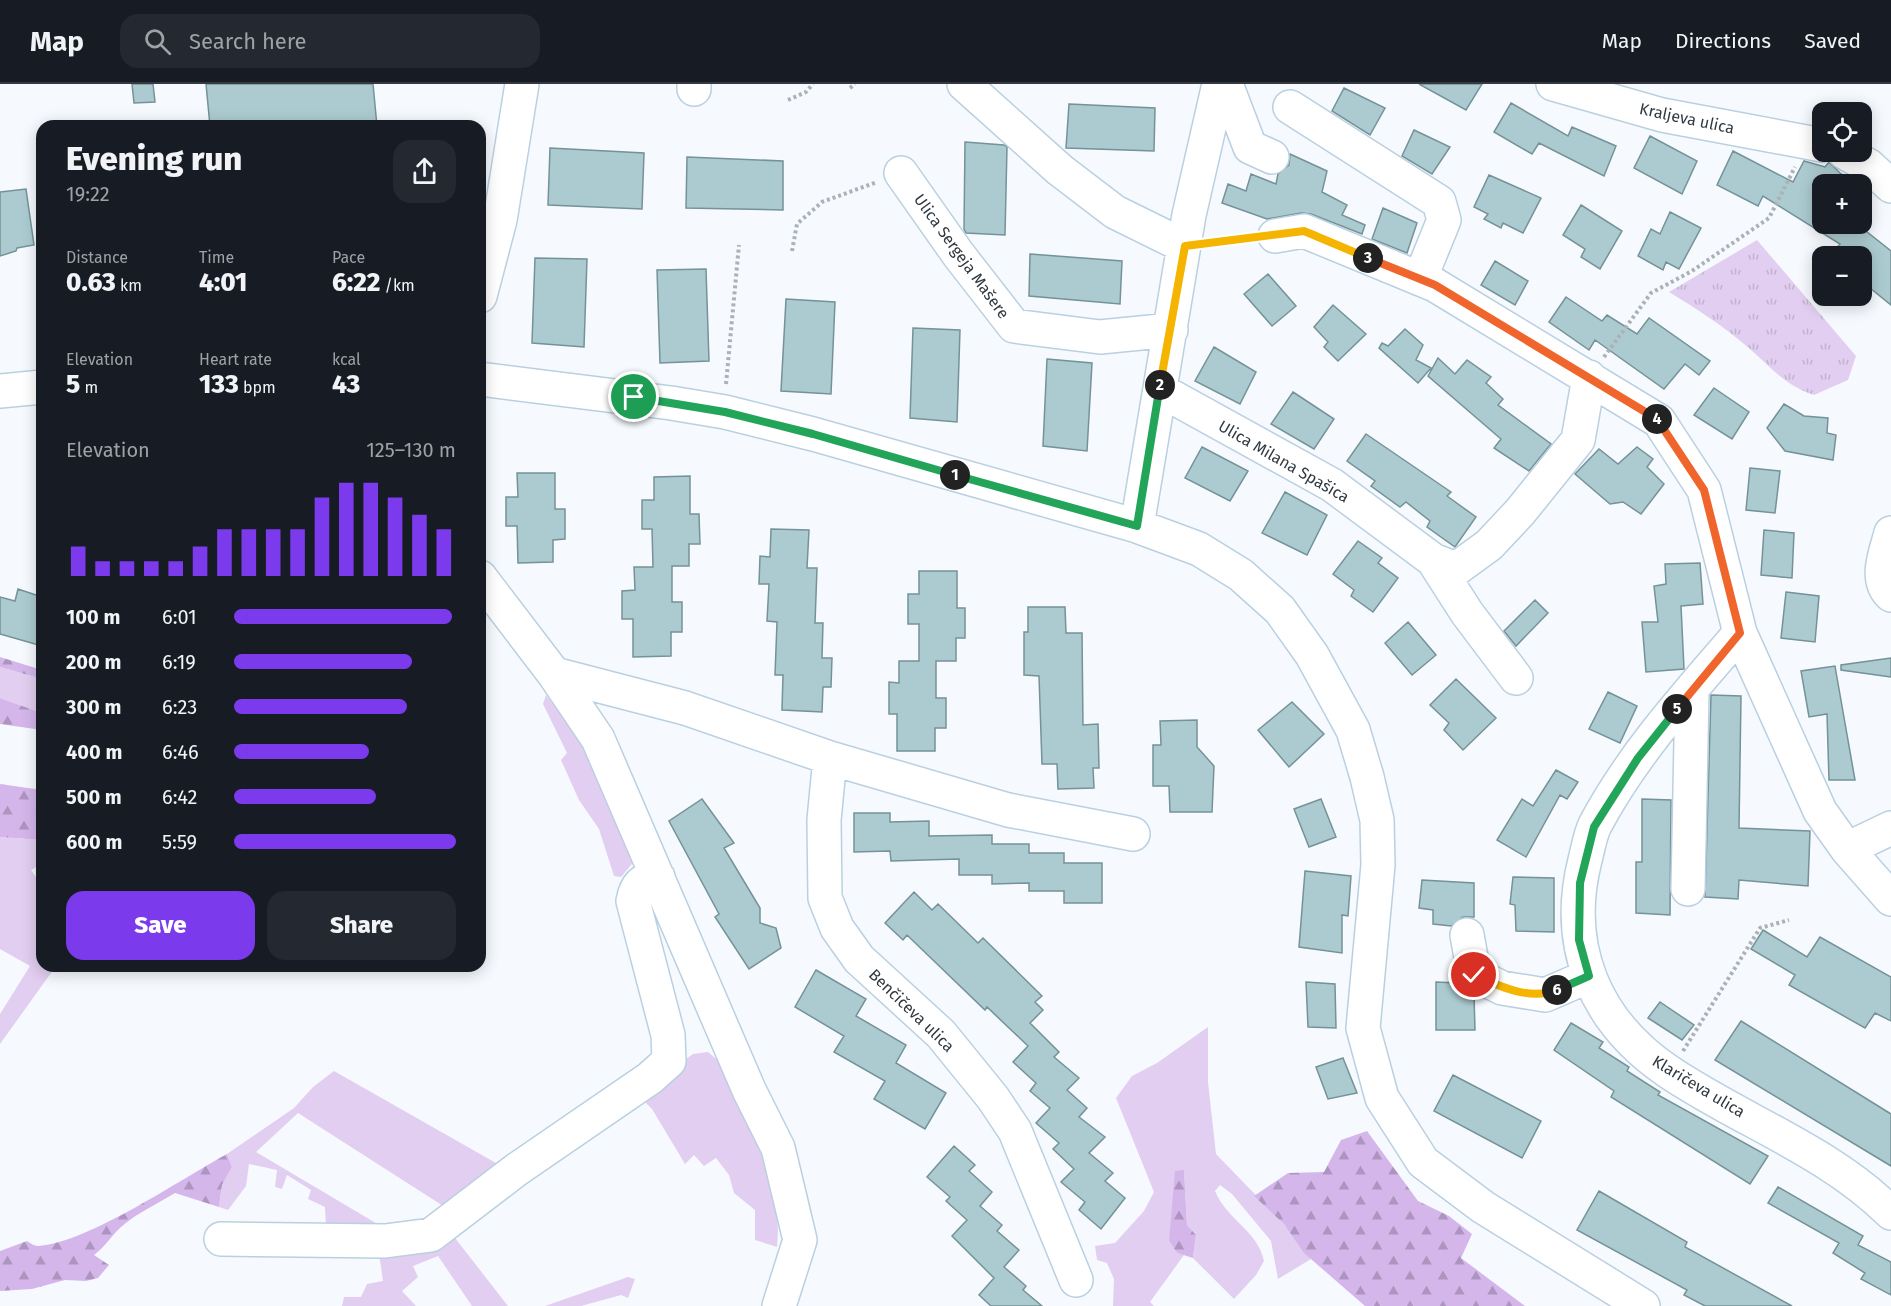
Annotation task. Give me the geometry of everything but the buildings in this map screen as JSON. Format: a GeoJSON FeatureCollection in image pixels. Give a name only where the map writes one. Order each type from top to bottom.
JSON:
{"type":"FeatureCollection","features":[{"type":"Feature","properties":{"kind":"street"},"geometry":{"type":"LineString","coordinates":[[486,273],[500,220],[522,84]]}},
{"type":"Feature","properties":{"kind":"street"},"geometry":{"type":"LineString","coordinates":[[964,84],[1060,170],[1115,212],[1185,246]]}},
{"type":"Feature","properties":{"kind":"street"},"geometry":{"type":"LineString","coordinates":[[1137,526],[1185,246],[1219,84]]}},
{"type":"Feature","properties":{"kind":"street"},"geometry":{"type":"LineString","coordinates":[[1226,84],[1250,147],[1272,157]]}},
{"type":"Feature","properties":{"kind":"street","name":"Kraljeva ulica"},"geometry":{"type":"LineString","coordinates":[[1553,84],[1662,115],[1812,142]]}},
{"type":"Feature","properties":{"kind":"street"},"geometry":{"type":"LineString","coordinates":[[1290,107],[1438,202],[1444,220],[1420,279]]}},
{"type":"Feature","properties":{"kind":"street"},"geometry":{"type":"LineString","coordinates":[[1862,162],[1891,186]]}},
{"type":"Feature","properties":{"kind":"street","name":"Ulica Sergeja Mašere"},"geometry":{"type":"LineString","coordinates":[[901,173],[958,254],[1014,326],[1101,337],[1171,330]]}},
{"type":"Feature","properties":{"kind":"street"},"geometry":{"type":"LineString","coordinates":[[1275,236],[1304,231],[1435,285],[1659,421],[1704,490],[1740,633],[1821,811],[1847,849],[1891,899]]}},
{"type":"Feature","properties":{"kind":"street"},"geometry":{"type":"LineString","coordinates":[[1433,560],[1456,569],[1489,544],[1520,513],[1578,440],[1589,377]]}},
{"type":"Feature","properties":{"kind":"street"},"geometry":{"type":"LineString","coordinates":[[486,380],[600,393],[725,412],[813,434],[1137,526],[1199,549],[1241,575],[1280,610],[1312,655],[1353,730],[1367,777],[1377,831],[1378,865],[1363,1028],[1382,1098],[1423,1162],[1483,1207],[1643,1306]]}},
{"type":"Feature","properties":{"kind":"street"},"geometry":{"type":"LineString","coordinates":[[0,391],[36,388]]}},
{"type":"Feature","properties":{"kind":"street","name":"Ulica Milana Spašica"},"geometry":{"type":"LineString","coordinates":[[1160,390],[1332,484],[1433,560],[1467,613],[1516,678]]}},
{"type":"Feature","properties":{"kind":"street"},"geometry":{"type":"LineString","coordinates":[[1891,533],[1882,569],[1887,591],[1891,595]]}},
{"type":"Feature","properties":{"kind":"street"},"geometry":{"type":"LineString","coordinates":[[486,585],[554,674],[598,739],[749,1090],[778,1148],[800,1239],[779,1306]]}},
{"type":"Feature","properties":{"kind":"street","name":"Klaričeva ulica"},"geometry":{"type":"LineString","coordinates":[[1740,633],[1638,758],[1594,827],[1580,883],[1579,940],[1592,986],[1629,1040],[1669,1072],[1818,1155],[1891,1213]]}},
{"type":"Feature","properties":{"kind":"street"},"geometry":{"type":"LineString","coordinates":[[554,674],[685,708],[830,758],[1008,810],[1133,834]]}},
{"type":"Feature","properties":{"kind":"street"},"geometry":{"type":"LineString","coordinates":[[1688,889],[1692,691]]}},
{"type":"Feature","properties":{"kind":"street","name":"Benčičeva ulica"},"geometry":{"type":"LineString","coordinates":[[830,758],[824,820],[825,898],[837,928],[859,959],[941,1034],[993,1098],[1015,1131],[1076,1280]]}},
{"type":"Feature","properties":{"kind":"street"},"geometry":{"type":"LineString","coordinates":[[1847,849],[1891,828]]}},
{"type":"Feature","properties":{"kind":"street"},"geometry":{"type":"LineString","coordinates":[[221,1239],[385,1241],[431,1235],[516,1170],[650,1078],[669,1061],[668,1035],[633,901],[636,888],[646,879],[658,877]]}},
{"type":"Feature","properties":{"kind":"street"},"geometry":{"type":"LineString","coordinates":[[1467,935],[1474,975],[1502,988],[1545,995],[1589,976]]}},
{"type":"Feature","properties":{"kind":"path"},"geometry":{"type":"LineString","coordinates":[[788,100],[806,93],[813,84]]}},
{"type":"Feature","properties":{"kind":"path"},"geometry":{"type":"LineString","coordinates":[[850,88],[855,84]]}},
{"type":"Feature","properties":{"kind":"path"},"geometry":{"type":"LineString","coordinates":[[1589,377],[1651,293],[1692,271],[1769,218],[1812,148]]}},
{"type":"Feature","properties":{"kind":"path"},"geometry":{"type":"LineString","coordinates":[[792,251],[796,224],[822,202],[901,173]]}},
{"type":"Feature","properties":{"kind":"path"},"geometry":{"type":"LineString","coordinates":[[1185,246],[1275,236]]}},
{"type":"Feature","properties":{"kind":"path"},"geometry":{"type":"LineString","coordinates":[[725,412],[728,347],[739,245]]}},
{"type":"Feature","properties":{"kind":"path"},"geometry":{"type":"LineString","coordinates":[[1695,1034],[1760,928],[1789,920]]}},
{"type":"Feature","properties":{"kind":"green space"},"geometry":{"type":"Polygon","coordinates":[[[1757,240],[1856,356],[1848,380],[1814,395],[1795,387],[1721,326],[1669,292],[1757,240]]]}},
{"type":"Feature","properties":{"kind":"green space"},"geometry":{"type":"Polygon","coordinates":[[[0,657],[36,668],[36,677],[0,667],[0,657]]]}},
{"type":"Feature","properties":{"kind":"green space"},"geometry":{"type":"Polygon","coordinates":[[[0,667],[36,677],[36,711],[0,698],[0,667]]]}},
{"type":"Feature","properties":{"kind":"green space"},"geometry":{"type":"Polygon","coordinates":[[[546,695],[600,766],[636,859],[621,877],[614,876],[599,829],[579,800],[561,760],[567,753],[543,704],[546,695]]]}},
{"type":"Feature","properties":{"kind":"green space"},"geometry":{"type":"Polygon","coordinates":[[[0,698],[36,711],[36,729],[0,724],[0,698]]]}},
{"type":"Feature","properties":{"kind":"green space"},"geometry":{"type":"Polygon","coordinates":[[[0,784],[36,789],[36,840],[0,837],[0,784]]]}},
{"type":"Feature","properties":{"kind":"green space"},"geometry":{"type":"Polygon","coordinates":[[[0,837],[36,840],[36,867],[31,870],[36,877],[36,972],[52,972],[0,1044],[0,1014],[30,966],[0,949],[0,837]]]}},
{"type":"Feature","properties":{"kind":"green space"},"geometry":{"type":"Polygon","coordinates":[[[1208,1027],[1208,1082],[1216,1154],[1284,1224],[1311,1259],[1278,1279],[1271,1241],[1232,1194],[1220,1185],[1215,1191],[1220,1201],[1255,1241],[1264,1261],[1256,1275],[1234,1299],[1193,1258],[1196,1235],[1187,1225],[1184,1171],[1169,1241],[1177,1253],[1184,1255],[1150,1302],[1154,1306],[1113,1306],[1114,1279],[1107,1263],[1097,1260],[1095,1246],[1115,1243],[1144,1211],[1154,1192],[1116,1098],[1132,1076],[1157,1063],[1208,1027]]]}},
{"type":"Feature","properties":{"kind":"green space"},"geometry":{"type":"Polygon","coordinates":[[[708,1052],[721,1063],[762,1152],[775,1198],[778,1222],[777,1247],[755,1240],[755,1210],[734,1193],[729,1175],[716,1158],[704,1166],[694,1155],[685,1164],[652,1109],[637,1094],[693,1054],[708,1052]]]}},
{"type":"Feature","properties":{"kind":"green space"},"geometry":{"type":"Polygon","coordinates":[[[334,1071],[503,1167],[451,1211],[298,1113],[256,1152],[396,1235],[326,1227],[325,1207],[308,1199],[311,1190],[287,1175],[282,1189],[275,1187],[277,1170],[249,1164],[246,1186],[228,1210],[219,1207],[222,1185],[232,1167],[227,1154],[294,1108],[313,1087],[334,1071]]]}},
{"type":"Feature","properties":{"kind":"green space"},"geometry":{"type":"Polygon","coordinates":[[[1367,1131],[1418,1201],[1449,1216],[1472,1234],[1461,1258],[1525,1306],[1365,1306],[1304,1253],[1284,1224],[1254,1196],[1288,1173],[1324,1172],[1341,1140],[1367,1131]]]}},
{"type":"Feature","properties":{"kind":"green space"},"geometry":{"type":"Polygon","coordinates":[[[227,1154],[232,1167],[222,1185],[219,1207],[175,1193],[127,1222],[94,1255],[109,1265],[98,1278],[86,1281],[65,1280],[32,1289],[0,1291],[0,1251],[27,1241],[39,1246],[60,1242],[84,1233],[109,1222],[227,1154]]]}},
{"type":"Feature","properties":{"kind":"green space"},"geometry":{"type":"Polygon","coordinates":[[[1184,1170],[1187,1225],[1196,1235],[1193,1258],[1177,1253],[1169,1241],[1175,1171],[1184,1170]]]}},
{"type":"Feature","properties":{"kind":"green space"},"geometry":{"type":"Polygon","coordinates":[[[448,1229],[508,1306],[472,1306],[438,1256],[413,1266],[418,1277],[402,1291],[416,1306],[342,1306],[344,1297],[361,1297],[367,1284],[383,1281],[378,1246],[448,1229]]]}},
{"type":"Feature","properties":{"kind":"green space"},"geometry":{"type":"Polygon","coordinates":[[[628,1277],[635,1279],[628,1298],[621,1295],[581,1306],[545,1306],[628,1277]]]}},
{"type":"Feature","properties":{"kind":"route"},"geometry":{"type":"LineString","coordinates":[[634,397],[725,412],[813,434],[1137,526],[1185,246],[1304,231],[1435,285],[1659,421],[1704,490],[1740,633],[1638,758],[1594,827],[1580,883],[1579,940],[1589,976],[1545,995],[1502,988],[1474,975]]}}]}
